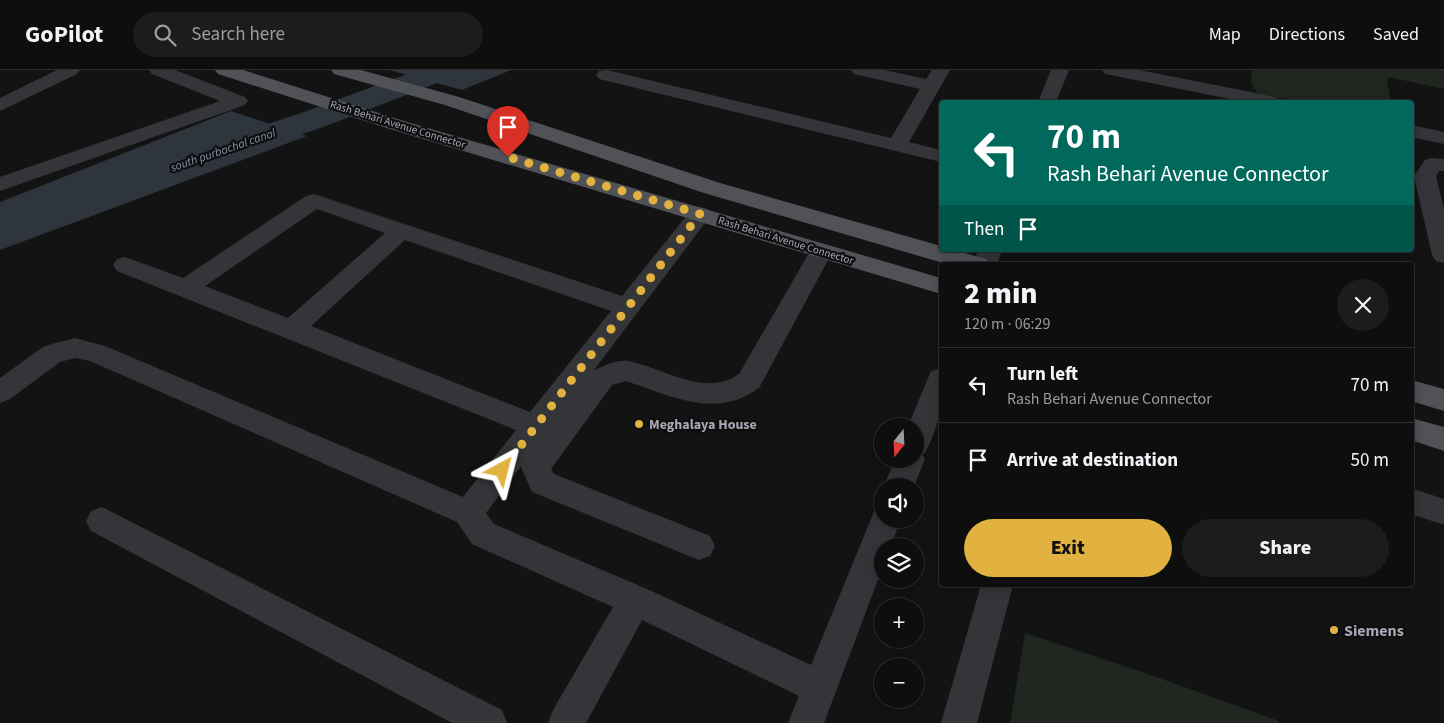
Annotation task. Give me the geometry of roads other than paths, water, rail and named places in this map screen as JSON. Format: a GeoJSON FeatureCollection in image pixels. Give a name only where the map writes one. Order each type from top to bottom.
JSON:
{"type":"FeatureCollection","features":[{"type":"Feature","properties":{"kind":"main road","name":"Rash Behari Avenue Connector"},"geometry":{"type":"LineString","coordinates":[[224,70],[287,88],[397,125],[939,285]]}},
{"type":"Feature","properties":{"kind":"main road"},"geometry":{"type":"LineString","coordinates":[[340,70],[452,102],[712,188],[968,262]]}},
{"type":"Feature","properties":{"kind":"main road"},"geometry":{"type":"LineString","coordinates":[[1414,391],[1444,400]]}},
{"type":"Feature","properties":{"kind":"main road"},"geometry":{"type":"LineString","coordinates":[[1414,430],[1444,438]]}},
{"type":"Feature","properties":{"kind":"street"},"geometry":{"type":"LineString","coordinates":[[0,105],[71,70]]}},
{"type":"Feature","properties":{"kind":"street"},"geometry":{"type":"LineString","coordinates":[[0,184],[238,101],[158,70]]}},
{"type":"Feature","properties":{"kind":"street"},"geometry":{"type":"LineString","coordinates":[[860,70],[936,78],[898,145]]}},
{"type":"Feature","properties":{"kind":"street"},"geometry":{"type":"LineString","coordinates":[[1048,100],[1060,70]]}},
{"type":"Feature","properties":{"kind":"street"},"geometry":{"type":"LineString","coordinates":[[1112,70],[1261,100]]}},
{"type":"Feature","properties":{"kind":"street"},"geometry":{"type":"LineString","coordinates":[[605,75],[939,155]]}},
{"type":"Feature","properties":{"kind":"street"},"geometry":{"type":"LineString","coordinates":[[1414,132],[1444,138]]}},
{"type":"Feature","properties":{"kind":"street"},"geometry":{"type":"LineString","coordinates":[[1444,165],[1432,164],[1425,176],[1444,255]]}},
{"type":"Feature","properties":{"kind":"street"},"geometry":{"type":"LineString","coordinates":[[186,288],[314,201],[628,307]]}},
{"type":"Feature","properties":{"kind":"street"},"geometry":{"type":"LineString","coordinates":[[468,513],[700,214]]}},
{"type":"Feature","properties":{"kind":"street"},"geometry":{"type":"LineString","coordinates":[[292,329],[401,231]]}},
{"type":"Feature","properties":{"kind":"street"},"geometry":{"type":"LineString","coordinates":[[699,546],[543,483],[536,467],[602,378],[613,373],[626,371],[689,391],[716,394],[735,391],[749,381],[821,251]]}},
{"type":"Feature","properties":{"kind":"street"},"geometry":{"type":"LineString","coordinates":[[125,265],[536,426]]}},
{"type":"Feature","properties":{"kind":"street"},"geometry":{"type":"LineString","coordinates":[[0,392],[52,354],[75,348],[96,353],[468,513],[483,534],[635,600],[820,687]]}},
{"type":"Feature","properties":{"kind":"street"},"geometry":{"type":"LineString","coordinates":[[924,422],[939,383]]}},
{"type":"Feature","properties":{"kind":"street"},"geometry":{"type":"LineString","coordinates":[[1414,502],[1444,512]]}},
{"type":"Feature","properties":{"kind":"street"},"geometry":{"type":"LineString","coordinates":[[102,521],[489,723]]}},
{"type":"Feature","properties":{"kind":"street"},"geometry":{"type":"LineString","coordinates":[[806,723],[882,528]]}},
{"type":"Feature","properties":{"kind":"street"},"geometry":{"type":"LineString","coordinates":[[959,723],[995,587]]}},
{"type":"Feature","properties":{"kind":"street"},"geometry":{"type":"LineString","coordinates":[[566,723],[635,600]]}},
{"type":"Feature","properties":{"kind":"water"},"geometry":{"type":"Polygon","coordinates":[[[389,70],[511,70],[462,90],[389,70]]]}},
{"type":"Feature","properties":{"kind":"water"},"geometry":{"type":"Polygon","coordinates":[[[231,111],[307,136],[0,250],[0,202],[231,111]]]}},
{"type":"Feature","properties":{"kind":"waterway","name":"south purbachal canal"},"geometry":{"type":"LineString","coordinates":[[228,148],[315,119],[445,70]]}},
{"type":"Feature","properties":{"kind":"place","name":"Meghalaya House"},"geometry":{"type":"Point","coordinates":[639,424]}},
{"type":"Feature","properties":{"kind":"place","name":"Siemens"},"geometry":{"type":"Point","coordinates":[1334,630]}}]}
